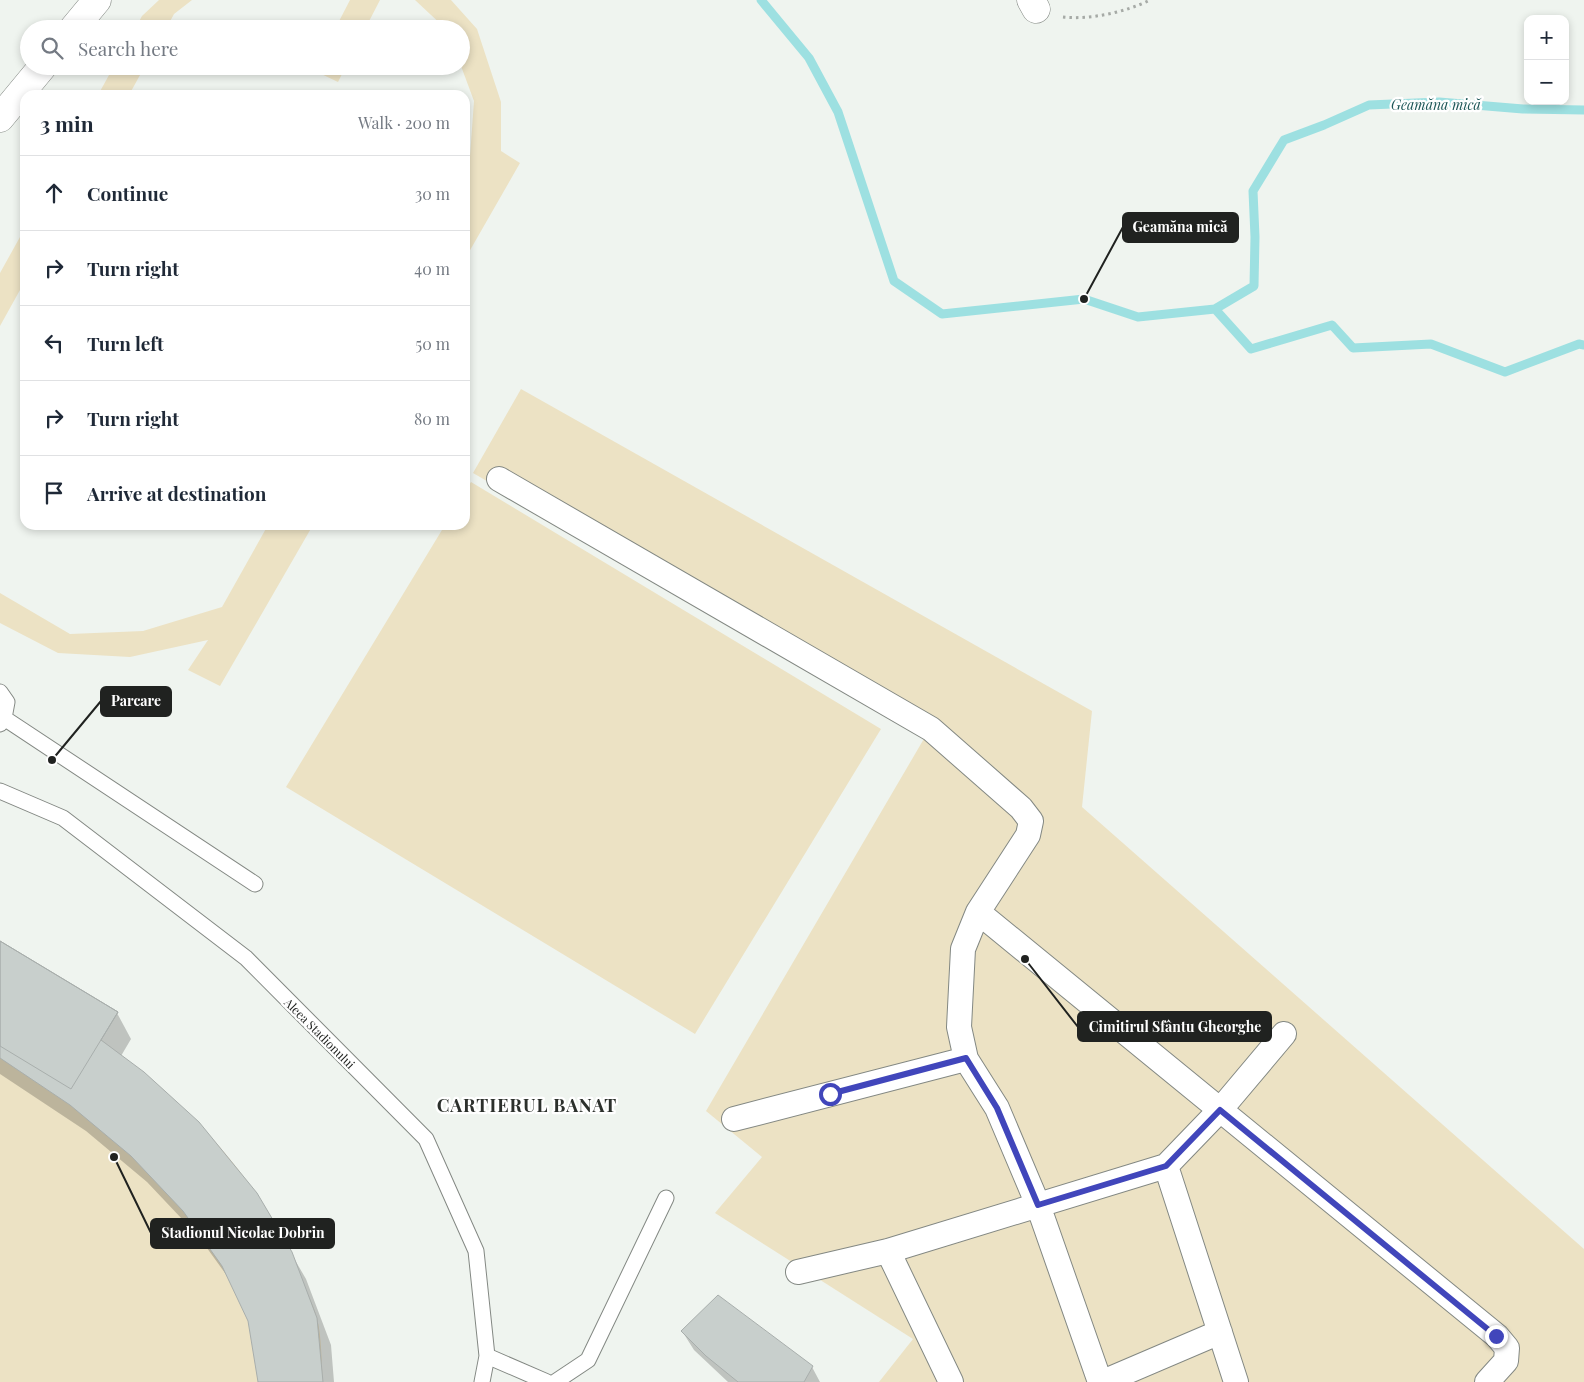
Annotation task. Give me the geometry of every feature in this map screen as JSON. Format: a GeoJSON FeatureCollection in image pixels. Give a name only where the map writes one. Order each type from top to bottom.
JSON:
{"type":"FeatureCollection","features":[{"type":"Feature","properties":{"kind":"street"},"geometry":{"type":"LineString","coordinates":[[81,20],[97,0]]}},
{"type":"Feature","properties":{"kind":"street"},"geometry":{"type":"LineString","coordinates":[[23,90],[36,75]]}},
{"type":"Feature","properties":{"kind":"street"},"geometry":{"type":"LineString","coordinates":[[0,118],[20,94]]}},
{"type":"Feature","properties":{"kind":"street"},"geometry":{"type":"LineString","coordinates":[[499,479],[931,729],[1021,808],[1031,821],[1028,835],[978,912],[963,949],[959,1027],[966,1058],[997,1108],[1038,1205],[1102,1382],[1220,1332]]}},
{"type":"Feature","properties":{"kind":"street"},"geometry":{"type":"LineString","coordinates":[[978,912],[1496,1336],[1507,1348],[1506,1361],[1487,1382]]}},
{"type":"Feature","properties":{"kind":"street"},"geometry":{"type":"LineString","coordinates":[[798,1272],[888,1251],[1166,1166],[1220,1110],[1284,1034]]}},
{"type":"Feature","properties":{"kind":"street"},"geometry":{"type":"LineString","coordinates":[[734,1119],[966,1058]]}},
{"type":"Feature","properties":{"kind":"street"},"geometry":{"type":"LineString","coordinates":[[1166,1166],[1236,1382]]}},
{"type":"Feature","properties":{"kind":"street"},"geometry":{"type":"LineString","coordinates":[[888,1251],[951,1382]]}},
{"type":"Feature","properties":{"kind":"lane"},"geometry":{"type":"LineString","coordinates":[[0,692],[7,702],[2,721],[255,884]]}},
{"type":"Feature","properties":{"kind":"lane","name":"Aleea Stadionului"},"geometry":{"type":"LineString","coordinates":[[0,791],[63,818],[246,958],[426,1139],[476,1251],[487,1356],[482,1382]]}},
{"type":"Feature","properties":{"kind":"lane"},"geometry":{"type":"LineString","coordinates":[[555,1382],[588,1360],[666,1198]]}},
{"type":"Feature","properties":{"kind":"lane"},"geometry":{"type":"LineString","coordinates":[[487,1356],[547,1382]]}},
{"type":"Feature","properties":{"kind":"path"},"geometry":{"type":"LineString","coordinates":[[1034,4],[1065,17],[1098,15],[1138,6],[1150,0]]}},
{"type":"Feature","properties":{"kind":"shaded area"},"geometry":{"type":"Polygon","coordinates":[[[159,0],[192,0],[174,14],[171,20],[140,20],[159,0]]]}},
{"type":"Feature","properties":{"kind":"shaded area"},"geometry":{"type":"Polygon","coordinates":[[[350,0],[380,0],[370,20],[340,20],[350,0]]]}},
{"type":"Feature","properties":{"kind":"shaded area"},"geometry":{"type":"Polygon","coordinates":[[[415,0],[451,0],[469,20],[436,20],[415,0]]]}},
{"type":"Feature","properties":{"kind":"shaded area"},"geometry":{"type":"Polygon","coordinates":[[[470,21],[477,29],[501,102],[501,151],[520,163],[470,250],[470,156],[474,101],[464,75],[470,75],[470,21]]]}},
{"type":"Feature","properties":{"kind":"shaded area"},"geometry":{"type":"Polygon","coordinates":[[[109,75],[140,75],[132,90],[101,90],[109,75]]]}},
{"type":"Feature","properties":{"kind":"shaded area"},"geometry":{"type":"Polygon","coordinates":[[[323,75],[342,75],[338,82],[323,75]]]}},
{"type":"Feature","properties":{"kind":"shaded area"},"geometry":{"type":"Polygon","coordinates":[[[20,237],[20,290],[0,326],[0,273],[20,237]]]}},
{"type":"Feature","properties":{"kind":"shaded area"},"geometry":{"type":"Polygon","coordinates":[[[521,389],[1092,711],[1082,807],[1584,1249],[1584,1382],[879,1382],[913,1339],[715,1213],[762,1157],[706,1111],[925,737],[473,473],[521,389]]]}},
{"type":"Feature","properties":{"kind":"shaded area"},"geometry":{"type":"Polygon","coordinates":[[[471,482],[881,729],[695,1034],[286,787],[442,530],[470,530],[471,482]]]}},
{"type":"Feature","properties":{"kind":"shaded area"},"geometry":{"type":"Polygon","coordinates":[[[265,530],[310,530],[220,686],[188,670],[208,640],[130,657],[58,653],[0,623],[0,593],[70,634],[143,631],[222,607],[265,530]]]}},
{"type":"Feature","properties":{"kind":"shaded area"},"geometry":{"type":"Polygon","coordinates":[[[0,941],[118,1012],[101,1040],[163,1090],[220,1147],[245,1178],[267,1210],[287,1245],[314,1309],[320,1333],[323,1382],[0,1382],[0,941]]]}},
{"type":"Feature","properties":{"kind":"building"},"geometry":{"type":"Polygon","coordinates":[[[0,941],[118,1012],[101,1040],[144,1072],[199,1122],[257,1193],[292,1252],[317,1318],[323,1382],[258,1382],[248,1321],[222,1266],[183,1211],[131,1156],[70,1105],[0,1058],[0,941]]]}},
{"type":"Feature","properties":{"kind":"building"},"geometry":{"type":"Polygon","coordinates":[[[0,941],[118,1012],[71,1089],[0,1046],[0,941]]]}},
{"type":"Feature","properties":{"kind":"building"},"geometry":{"type":"Polygon","coordinates":[[[718,1295],[813,1366],[804,1382],[738,1382],[706,1356],[681,1331],[718,1295]]]}},
{"type":"Feature","properties":{"kind":"waterway","name":"Geamăna mică"},"geometry":{"type":"LineString","coordinates":[[761,0],[809,58],[838,112],[894,281],[942,314],[1084,299],[1138,317],[1215,309],[1254,286],[1255,237],[1253,191],[1284,140],[1369,105],[1439,102],[1523,109],[1584,110]]}},
{"type":"Feature","properties":{"kind":"waterway","name":"Geamăna mică"},"geometry":{"type":"LineString","coordinates":[[1215,309],[1251,349],[1332,325],[1353,348],[1431,344],[1505,372],[1579,344],[1584,345]]}},
{"type":"Feature","properties":{"kind":"place","name":"Geamăna mică"},"geometry":{"type":"Point","coordinates":[1084,299]}},
{"type":"Feature","properties":{"kind":"place","name":"Parcare"},"geometry":{"type":"Point","coordinates":[52,760]}},
{"type":"Feature","properties":{"kind":"place","name":"Cimitirul Sfântu Gheorghe"},"geometry":{"type":"Point","coordinates":[1025,959]}},
{"type":"Feature","properties":{"kind":"place","name":"Stadionul Nicolae Dobrin"},"geometry":{"type":"Point","coordinates":[114,1157]}},
{"type":"Feature","properties":{"kind":"district","name":"CARTIERUL BANAT"},"geometry":{"type":"Point","coordinates":[527,1105]}},
{"type":"Feature","properties":{"kind":"route"},"geometry":{"type":"LineString","coordinates":[[830,1094],[966,1058],[997,1108],[1038,1205],[1166,1166],[1220,1110],[1496,1336]]}}]}
